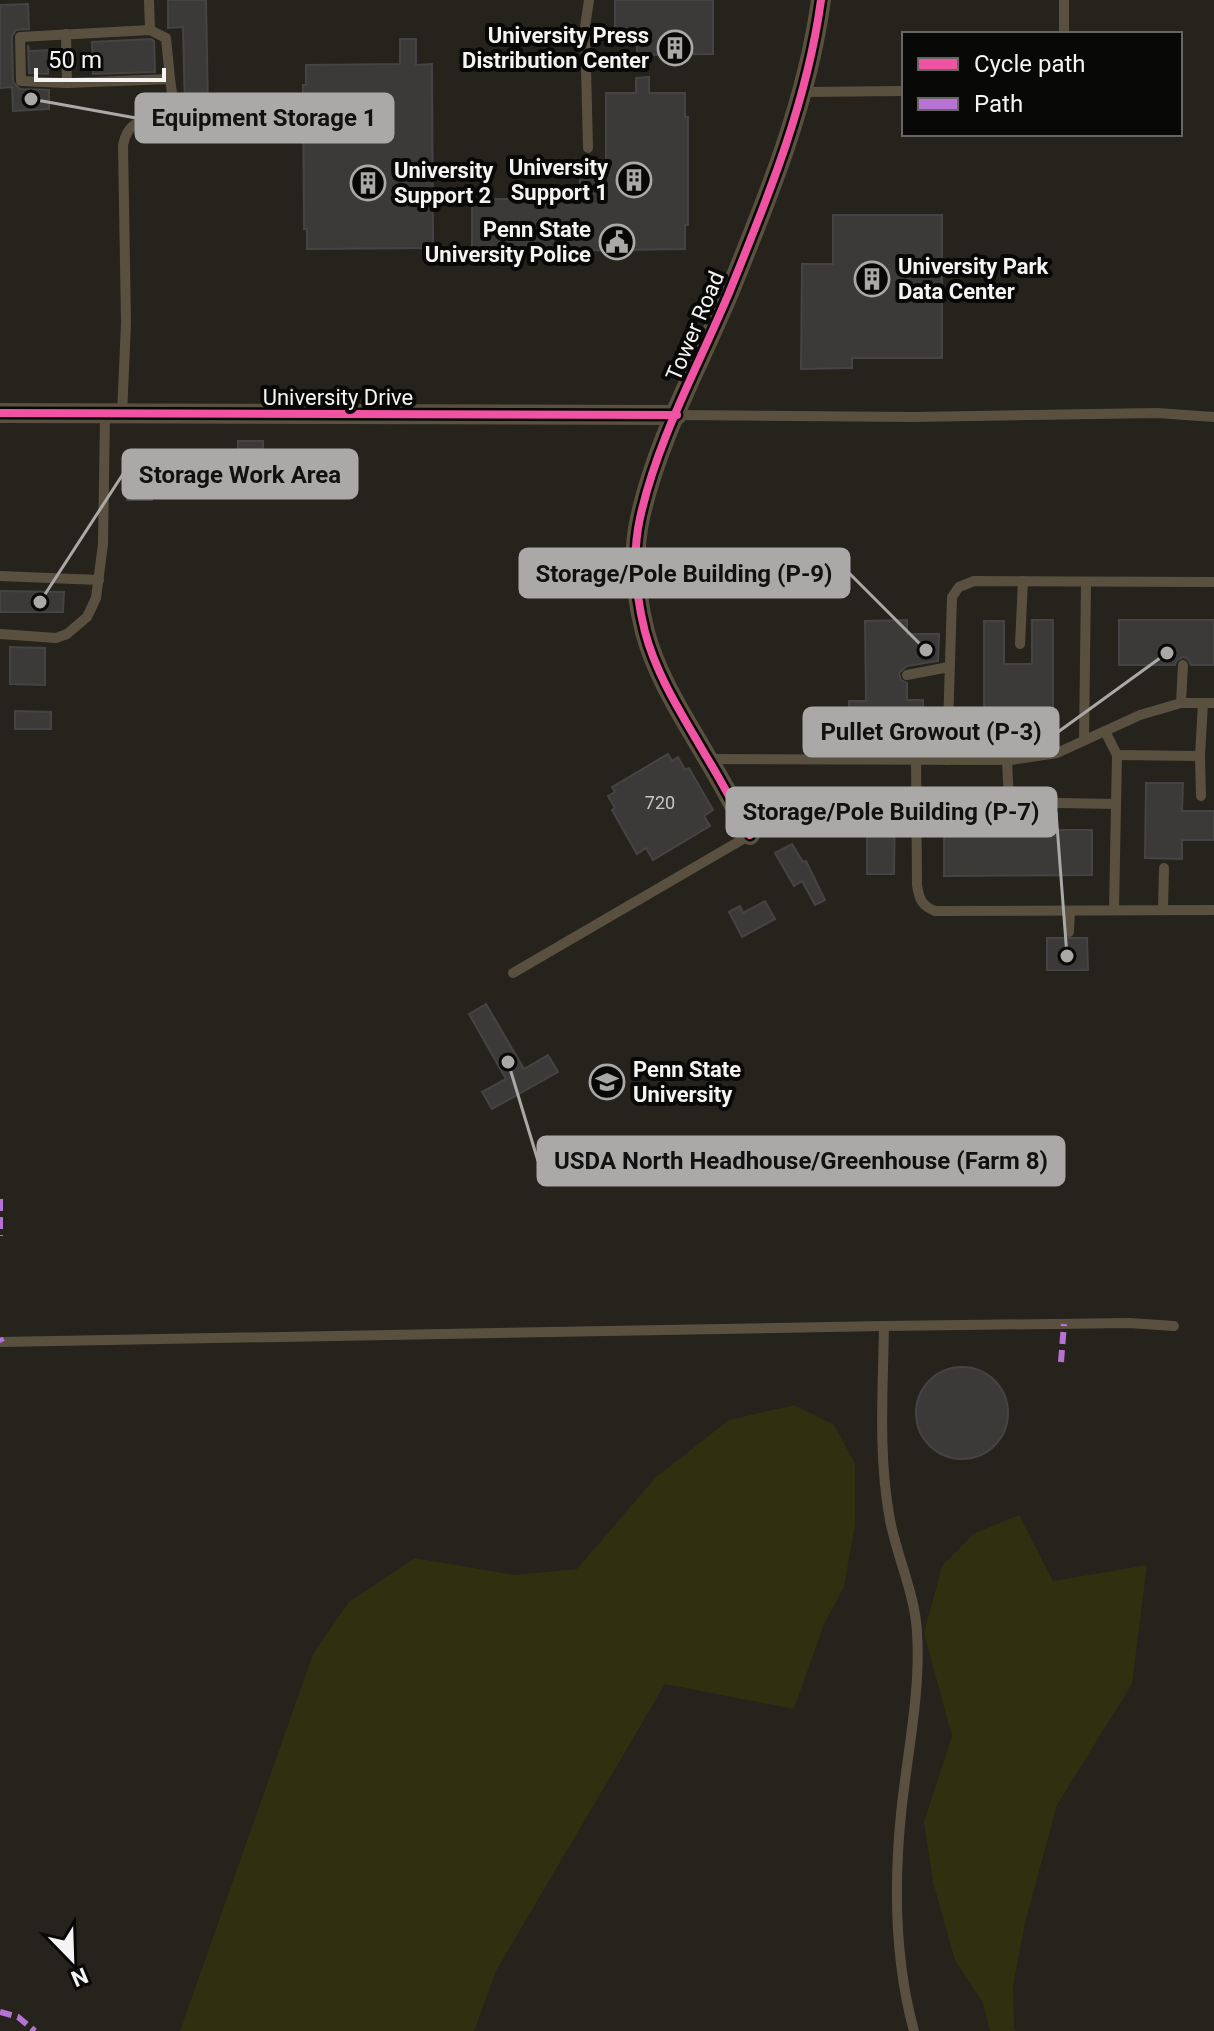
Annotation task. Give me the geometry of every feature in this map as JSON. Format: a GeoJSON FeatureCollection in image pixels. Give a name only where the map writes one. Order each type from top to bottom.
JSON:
{"type":"FeatureCollection","features":[{"type":"Feature","properties":{"kind":"street","name":"Tower Road"},"geometry":{"type":"LineString","coordinates":[[750,835],[666,688],[653,659],[638,599],[636,567],[639,520],[662,447],[779,166],[804,92],[821,0]]}},
{"type":"Feature","properties":{"kind":"street","name":"University Drive"},"geometry":{"type":"LineString","coordinates":[[0,413],[677,415]]}},
{"type":"Feature","properties":{"kind":"lane"},"geometry":{"type":"LineString","coordinates":[[149,0],[150,30]]}},
{"type":"Feature","properties":{"kind":"lane"},"geometry":{"type":"LineString","coordinates":[[588,148],[585,27],[589,0]]}},
{"type":"Feature","properties":{"kind":"lane"},"geometry":{"type":"LineString","coordinates":[[1064,0],[1064,32]]}},
{"type":"Feature","properties":{"kind":"lane"},"geometry":{"type":"LineString","coordinates":[[0,634],[56,638],[67,634],[87,617],[96,598],[126,323],[123,145],[128,130],[134,124],[171,116],[173,100],[166,38],[159,32],[20,37],[21,81],[67,83],[170,79]]}},
{"type":"Feature","properties":{"kind":"lane"},"geometry":{"type":"LineString","coordinates":[[66,34],[67,83]]}},
{"type":"Feature","properties":{"kind":"lane"},"geometry":{"type":"LineString","coordinates":[[804,92],[902,91]]}},
{"type":"Feature","properties":{"kind":"lane"},"geometry":{"type":"LineString","coordinates":[[677,415],[945,417],[1157,413],[1214,417]]}},
{"type":"Feature","properties":{"kind":"lane"},"geometry":{"type":"LineString","coordinates":[[0,576],[99,580]]}},
{"type":"Feature","properties":{"kind":"lane"},"geometry":{"type":"LineString","coordinates":[[947,760],[952,597],[959,587],[974,581],[1214,582]]}},
{"type":"Feature","properties":{"kind":"lane"},"geometry":{"type":"LineString","coordinates":[[1020,644],[1023,581]]}},
{"type":"Feature","properties":{"kind":"lane"},"geometry":{"type":"LineString","coordinates":[[1084,740],[1086,582]]}},
{"type":"Feature","properties":{"kind":"lane"},"geometry":{"type":"LineString","coordinates":[[1181,703],[1183,665]]}},
{"type":"Feature","properties":{"kind":"lane"},"geometry":{"type":"LineString","coordinates":[[907,675],[949,667]]}},
{"type":"Feature","properties":{"kind":"lane"},"geometry":{"type":"LineString","coordinates":[[708,759],[1007,760],[1057,753],[1140,715],[1181,703],[1208,703],[1200,756],[1201,796]]}},
{"type":"Feature","properties":{"kind":"lane"},"geometry":{"type":"LineString","coordinates":[[1041,723],[1043,755]]}},
{"type":"Feature","properties":{"kind":"lane"},"geometry":{"type":"LineString","coordinates":[[993,725],[994,760]]}},
{"type":"Feature","properties":{"kind":"lane"},"geometry":{"type":"LineString","coordinates":[[1105,731],[1117,755],[1114,910]]}},
{"type":"Feature","properties":{"kind":"lane"},"geometry":{"type":"LineString","coordinates":[[1117,755],[1200,756]]}},
{"type":"Feature","properties":{"kind":"lane"},"geometry":{"type":"LineString","coordinates":[[916,759],[917,885],[919,897],[926,908],[935,911],[1214,910]]}},
{"type":"Feature","properties":{"kind":"lane"},"geometry":{"type":"LineString","coordinates":[[1007,760],[1009,802],[1116,804]]}},
{"type":"Feature","properties":{"kind":"lane"},"geometry":{"type":"LineString","coordinates":[[513,973],[750,835]]}},
{"type":"Feature","properties":{"kind":"lane"},"geometry":{"type":"LineString","coordinates":[[1163,910],[1164,868]]}},
{"type":"Feature","properties":{"kind":"lane"},"geometry":{"type":"LineString","coordinates":[[1069,932],[1070,911]]}},
{"type":"Feature","properties":{"kind":"lane"},"geometry":{"type":"LineString","coordinates":[[0,1342],[884,1326],[1129,1323],[1174,1326]]}},
{"type":"Feature","properties":{"kind":"lane"},"geometry":{"type":"LineString","coordinates":[[884,1326],[885,1485],[890,1520],[917,1629],[918,1660],[901,1814],[898,1875],[907,2006],[914,2031]]}},
{"type":"Feature","properties":{"kind":"shaded area","name":"Penn State University"},"geometry":{"type":"Polygon","coordinates":[[[0,0],[1214,0],[1214,2031],[0,2031],[0,0]]]}},
{"type":"Feature","properties":{"kind":"green space"},"geometry":{"type":"Polygon","coordinates":[[[794,1405],[834,1425],[855,1463],[855,1525],[844,1587],[824,1624],[794,1709],[665,1684],[496,1971],[474,2031],[180,2031],[313,1654],[349,1602],[415,1558],[515,1575],[577,1569],[656,1477],[729,1420],[794,1405]]]}},
{"type":"Feature","properties":{"kind":"green space"},"geometry":{"type":"Polygon","coordinates":[[[1019,1515],[1053,1581],[1147,1565],[1132,1684],[1057,1805],[1025,1923],[1013,1986],[1014,2029],[1017,2031],[990,2031],[983,2003],[955,1960],[933,1882],[924,1822],[952,1736],[924,1633],[942,1566],[973,1534],[1019,1515]]]}},
{"type":"Feature","properties":{"kind":"building"},"geometry":{"type":"Polygon","coordinates":[[[168,0],[206,0],[208,109],[185,109],[183,27],[168,28],[168,0]]]}},
{"type":"Feature","properties":{"kind":"building","name":"University Press Distribution Center"},"geometry":{"type":"Polygon","coordinates":[[[615,0],[713,0],[713,54],[637,55],[637,42],[615,42],[615,0]]]}},
{"type":"Feature","properties":{"kind":"building"},"geometry":{"type":"Polygon","coordinates":[[[28,4],[29,29],[16,30],[12,36],[13,82],[20,89],[49,90],[49,109],[13,111],[12,87],[0,88],[0,5],[28,4]]]}},
{"type":"Feature","properties":{"kind":"building","name":"University Support 2"},"geometry":{"type":"Polygon","coordinates":[[[400,39],[416,39],[416,65],[432,64],[433,248],[307,249],[307,229],[304,229],[303,85],[306,85],[306,65],[400,64],[400,39]]]}},
{"type":"Feature","properties":{"kind":"building"},"geometry":{"type":"Polygon","coordinates":[[[154,41],[155,72],[93,74],[92,42],[154,41]]]}},
{"type":"Feature","properties":{"kind":"building"},"geometry":{"type":"Polygon","coordinates":[[[28,45],[29,51],[52,50],[52,69],[48,69],[48,74],[29,73],[28,45]]]}},
{"type":"Feature","properties":{"kind":"building","name":"University Support 1"},"geometry":{"type":"Polygon","coordinates":[[[649,77],[649,93],[685,93],[685,117],[688,117],[688,225],[685,225],[685,249],[472,252],[472,199],[580,199],[580,161],[606,161],[606,93],[636,93],[636,78],[649,77]]]}},
{"type":"Feature","properties":{"kind":"building","name":"University Park Data Center"},"geometry":{"type":"Polygon","coordinates":[[[833,215],[942,215],[942,358],[852,358],[852,368],[801,369],[802,264],[833,264],[833,215]]]}},
{"type":"Feature","properties":{"kind":"building"},"geometry":{"type":"Polygon","coordinates":[[[238,441],[263,441],[263,490],[238,489],[238,441]]]}},
{"type":"Feature","properties":{"kind":"building"},"geometry":{"type":"Polygon","coordinates":[[[127,452],[152,452],[152,500],[127,500],[127,452]]]}},
{"type":"Feature","properties":{"kind":"building"},"geometry":{"type":"Polygon","coordinates":[[[0,591],[64,592],[63,612],[0,612],[0,591]]]}},
{"type":"Feature","properties":{"kind":"building"},"geometry":{"type":"Polygon","coordinates":[[[907,620],[907,634],[939,634],[938,661],[907,666],[899,673],[901,680],[907,683],[907,700],[923,700],[923,727],[903,727],[891,738],[881,739],[868,727],[849,727],[849,701],[866,701],[865,621],[907,620]]]}},
{"type":"Feature","properties":{"kind":"building"},"geometry":{"type":"Polygon","coordinates":[[[1032,620],[1053,620],[1053,716],[984,717],[984,621],[1004,621],[1004,664],[1032,664],[1032,620]]]}},
{"type":"Feature","properties":{"kind":"building"},"geometry":{"type":"Polygon","coordinates":[[[1119,620],[1214,620],[1214,665],[1191,665],[1183,657],[1175,665],[1119,665],[1119,620]]]}},
{"type":"Feature","properties":{"kind":"building"},"geometry":{"type":"Polygon","coordinates":[[[10,647],[45,648],[45,685],[10,684],[10,647]]]}},
{"type":"Feature","properties":{"kind":"building"},"geometry":{"type":"Polygon","coordinates":[[[15,711],[51,712],[51,729],[15,729],[15,711]]]}},
{"type":"Feature","properties":{"kind":"building"},"geometry":{"type":"Polygon","coordinates":[[[668,754],[672,761],[678,757],[685,770],[689,768],[713,810],[704,816],[710,826],[653,860],[646,848],[637,854],[612,810],[615,808],[608,796],[615,792],[612,787],[668,754]]]}},
{"type":"Feature","properties":{"kind":"building"},"geometry":{"type":"Polygon","coordinates":[[[1146,783],[1183,783],[1182,811],[1214,811],[1214,840],[1182,840],[1182,859],[1145,858],[1146,783]]]}},
{"type":"Feature","properties":{"kind":"building"},"geometry":{"type":"Polygon","coordinates":[[[867,804],[895,805],[894,874],[867,874],[867,804]]]}},
{"type":"Feature","properties":{"kind":"building"},"geometry":{"type":"Polygon","coordinates":[[[944,830],[1092,830],[1092,875],[944,876],[944,830]]]}},
{"type":"Feature","properties":{"kind":"building"},"geometry":{"type":"Polygon","coordinates":[[[792,844],[803,862],[806,861],[825,900],[815,905],[802,881],[794,886],[775,853],[792,844]]]}},
{"type":"Feature","properties":{"kind":"building"},"geometry":{"type":"Polygon","coordinates":[[[765,901],[775,919],[742,937],[729,912],[740,906],[743,913],[765,901]]]}},
{"type":"Feature","properties":{"kind":"building"},"geometry":{"type":"Polygon","coordinates":[[[1047,938],[1087,938],[1088,970],[1047,970],[1047,938]]]}},
{"type":"Feature","properties":{"kind":"building"},"geometry":{"type":"Polygon","coordinates":[[[486,1004],[524,1069],[548,1055],[558,1072],[492,1109],[482,1092],[506,1079],[469,1014],[486,1004]]]}},
{"type":"Feature","properties":{"kind":"building"},"geometry":{"type":"Polygon","coordinates":[[[962,1367],[979,1371],[994,1381],[1004,1396],[1008,1413],[1004,1430],[994,1445],[979,1455],[962,1459],[945,1455],[930,1445],[920,1430],[916,1413],[920,1396],[930,1381],[945,1371],[962,1367]]]}},
{"type":"Feature","properties":{"kind":"marked path"},"geometry":{"type":"LineString","coordinates":[[0,1199],[0,1236]]}},
{"type":"Feature","properties":{"kind":"marked path"},"geometry":{"type":"LineString","coordinates":[[1061,1362],[1064,1324]]}},
{"type":"Feature","properties":{"kind":"marked path"},"geometry":{"type":"LineString","coordinates":[[0,1338],[2,1342]]}},
{"type":"Feature","properties":{"kind":"marked path"},"geometry":{"type":"LineString","coordinates":[[0,2012],[18,2017],[35,2031]]}},
{"type":"Feature","properties":{"kind":"cycle path"},"geometry":{"type":"LineString","coordinates":[[750,835],[656,665],[639,604],[636,546],[647,489],[657,460],[729,293],[784,149],[806,76],[821,0]]}},
{"type":"Feature","properties":{"kind":"cycle path"},"geometry":{"type":"LineString","coordinates":[[0,413],[677,415]]}},
{"type":"Feature","properties":{"kind":"place","name":"University Press Distribution Center"},"geometry":{"type":"Point","coordinates":[675,48]}},
{"type":"Feature","properties":{"kind":"place","name":"Equipment Storage 1"},"geometry":{"type":"Point","coordinates":[31,99]}},
{"type":"Feature","properties":{"kind":"place","name":"University Support 1"},"geometry":{"type":"Point","coordinates":[634,180]}},
{"type":"Feature","properties":{"kind":"place","name":"University Support 2"},"geometry":{"type":"Point","coordinates":[368,183]}},
{"type":"Feature","properties":{"kind":"place","name":"Penn State University Police"},"geometry":{"type":"Point","coordinates":[617,242]}},
{"type":"Feature","properties":{"kind":"place","name":"University Park Data Center"},"geometry":{"type":"Point","coordinates":[872,279]}},
{"type":"Feature","properties":{"kind":"place","name":"Storage Work Area"},"geometry":{"type":"Point","coordinates":[40,602]}},
{"type":"Feature","properties":{"kind":"place","name":"Storage/Pole Building (P-9)"},"geometry":{"type":"Point","coordinates":[926,650]}},
{"type":"Feature","properties":{"kind":"place","name":"Pullet Growout (P-3)"},"geometry":{"type":"Point","coordinates":[1167,653]}},
{"type":"Feature","properties":{"kind":"place","name":"Storage/Pole Building (P-7)"},"geometry":{"type":"Point","coordinates":[1067,956]}},
{"type":"Feature","properties":{"kind":"place","name":"USDA North Headhouse/Greenhouse (Farm 8)"},"geometry":{"type":"Point","coordinates":[508,1062]}},
{"type":"Feature","properties":{"kind":"place","name":"Penn State University"},"geometry":{"type":"Point","coordinates":[607,1082]}}]}
